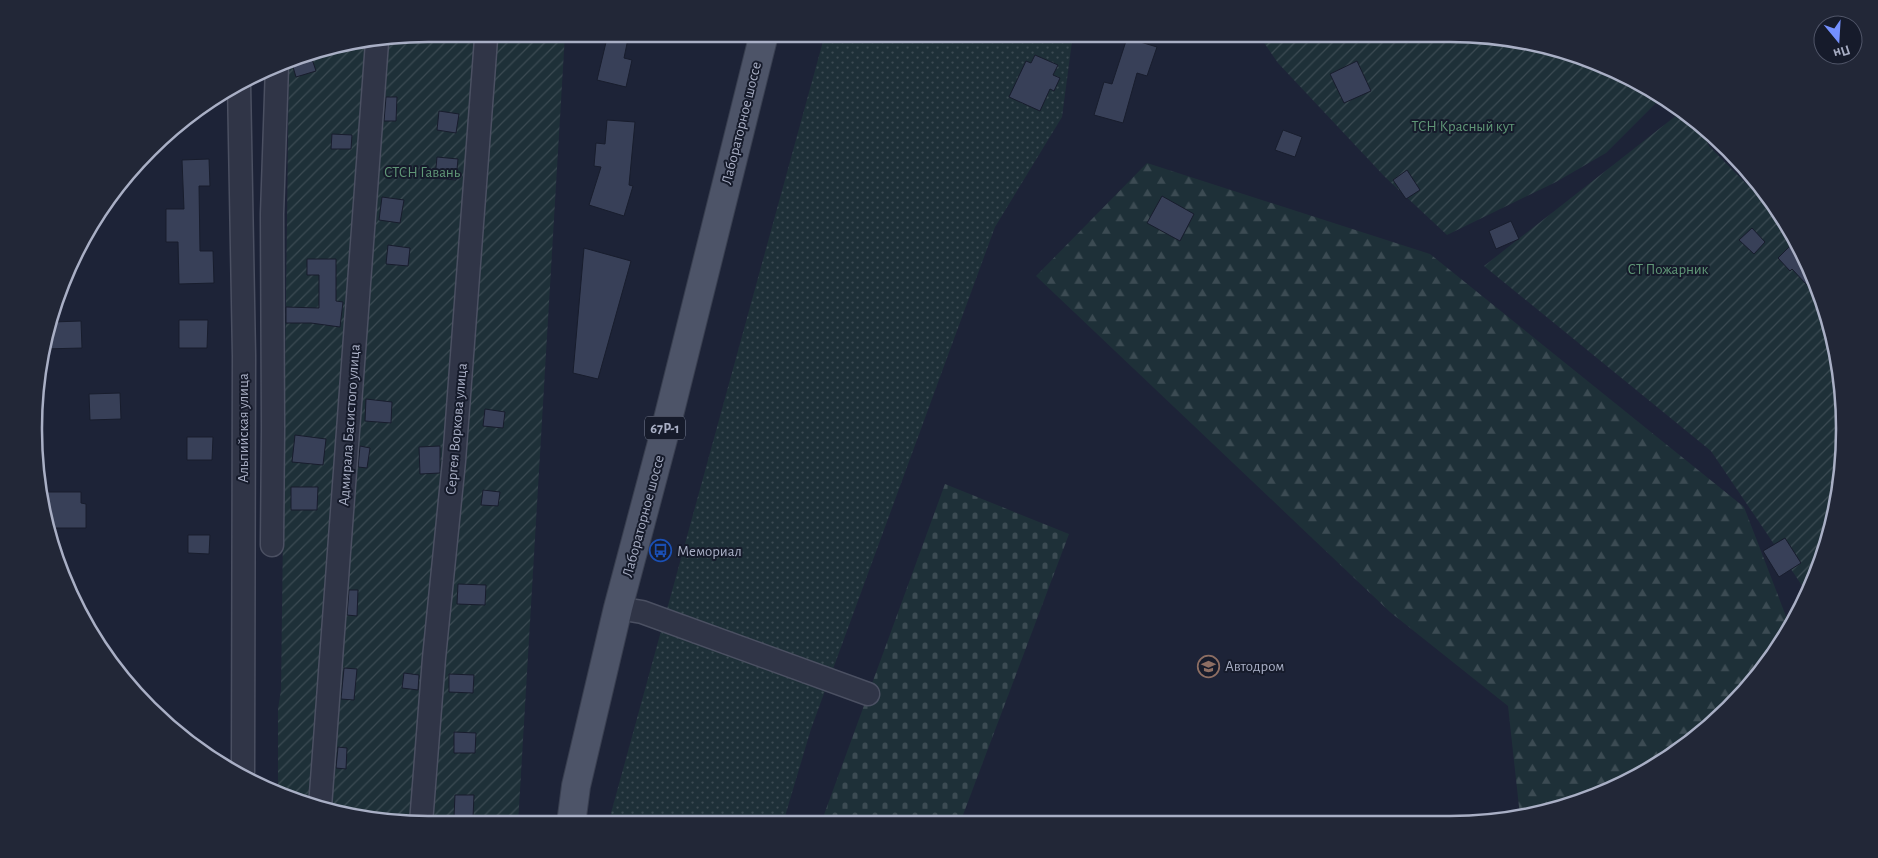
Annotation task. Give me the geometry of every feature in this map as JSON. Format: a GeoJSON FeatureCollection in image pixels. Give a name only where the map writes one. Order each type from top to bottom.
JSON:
{"type":"FeatureCollection","features":[{"type":"Feature","properties":{"kind":"main road","name":"Лабораторное шоссе"},"geometry":{"type":"LineString","coordinates":[[572,816],[576,786],[618,608],[666,426],[762,42]]}},
{"type":"Feature","properties":{"kind":"street","name":"Сергея Воркова улица"},"geometry":{"type":"LineString","coordinates":[[422,816],[434,658],[454,461],[486,42]]}},
{"type":"Feature","properties":{"kind":"street","name":"Адмирала Басистого улица"},"geometry":{"type":"LineString","coordinates":[[321,800],[377,46]]}},
{"type":"Feature","properties":{"kind":"street"},"geometry":{"type":"LineString","coordinates":[[272,545],[272,214],[277,74]]}},
{"type":"Feature","properties":{"kind":"street","name":"Альпийская улица"},"geometry":{"type":"LineString","coordinates":[[239,92],[244,356],[243,768]]}},
{"type":"Feature","properties":{"kind":"street"},"geometry":{"type":"LineString","coordinates":[[618,608],[642,612],[868,694]]}},
{"type":"Feature","properties":{"kind":"green space","name":"СТСН Гавань"},"geometry":{"type":"Polygon","coordinates":[[[565,42],[518,816],[429,816],[379,812],[329,802],[278,785],[278,709],[281,690],[289,69],[354,50],[404,43],[565,42]]]}},
{"type":"Feature","properties":{"kind":"green space"},"geometry":{"type":"Polygon","coordinates":[[[823,42],[1072,42],[1062,117],[995,227],[811,729],[785,816],[610,816],[823,42]]]}},
{"type":"Feature","properties":{"kind":"green space","name":"ТСН Красный кут"},"geometry":{"type":"Polygon","coordinates":[[[1264,42],[1474,43],[1524,50],[1573,63],[1620,82],[1656,103],[1606,153],[1556,182],[1447,235],[1385,177],[1278,63],[1264,42]]]}},
{"type":"Feature","properties":{"kind":"green space","name":"СТ Пожарник"},"geometry":{"type":"Polygon","coordinates":[[[1676,116],[1706,140],[1709,146],[1754,192],[1784,236],[1796,258],[1815,305],[1828,354],[1835,404],[1835,454],[1828,504],[1822,529],[1802,586],[1711,451],[1484,266],[1676,116]]]}},
{"type":"Feature","properties":{"kind":"green space"},"geometry":{"type":"Polygon","coordinates":[[[1147,163],[1430,254],[1744,507],[1786,617],[1770,644],[1740,684],[1704,720],[1684,736],[1620,776],[1573,795],[1519,809],[1508,706],[1390,612],[1036,276],[1147,163]]]}},
{"type":"Feature","properties":{"kind":"green space"},"geometry":{"type":"Polygon","coordinates":[[[945,484],[1069,534],[963,816],[824,816],[945,484]]]}},
{"type":"Feature","properties":{"kind":"building"},"geometry":{"type":"Polygon","coordinates":[[[606,42],[627,42],[624,58],[632,60],[626,87],[597,80],[606,42]]]}},
{"type":"Feature","properties":{"kind":"building"},"geometry":{"type":"Polygon","coordinates":[[[1126,42],[1140,42],[1157,47],[1147,76],[1137,73],[1123,123],[1094,115],[1104,82],[1112,84],[1126,42]]]}},
{"type":"Feature","properties":{"kind":"building"},"geometry":{"type":"Polygon","coordinates":[[[1035,55],[1058,65],[1053,75],[1060,78],[1054,91],[1050,89],[1040,111],[1009,97],[1026,61],[1031,63],[1035,55]]]}},
{"type":"Feature","properties":{"kind":"building"},"geometry":{"type":"Polygon","coordinates":[[[313,61],[316,71],[296,77],[293,67],[313,61]]]}},
{"type":"Feature","properties":{"kind":"building"},"geometry":{"type":"Polygon","coordinates":[[[1357,61],[1371,91],[1344,103],[1330,74],[1357,61]]]}},
{"type":"Feature","properties":{"kind":"building"},"geometry":{"type":"Polygon","coordinates":[[[386,97],[397,97],[396,121],[384,121],[386,97]]]}},
{"type":"Feature","properties":{"kind":"building"},"geometry":{"type":"Polygon","coordinates":[[[439,111],[459,114],[456,133],[437,130],[439,111]]]}},
{"type":"Feature","properties":{"kind":"building"},"geometry":{"type":"Polygon","coordinates":[[[607,120],[635,122],[629,185],[633,186],[624,216],[589,205],[601,167],[594,166],[596,143],[605,144],[607,120]]]}},
{"type":"Feature","properties":{"kind":"building"},"geometry":{"type":"Polygon","coordinates":[[[1283,130],[1302,137],[1295,157],[1275,150],[1283,130]]]}},
{"type":"Feature","properties":{"kind":"building"},"geometry":{"type":"Polygon","coordinates":[[[332,134],[352,135],[351,149],[331,149],[332,134]]]}},
{"type":"Feature","properties":{"kind":"building"},"geometry":{"type":"Polygon","coordinates":[[[437,157],[458,159],[456,180],[435,178],[437,157]]]}},
{"type":"Feature","properties":{"kind":"building"},"geometry":{"type":"Polygon","coordinates":[[[209,159],[210,186],[199,186],[200,251],[213,251],[214,283],[179,284],[178,242],[166,242],[166,209],[184,209],[182,160],[209,159]]]}},
{"type":"Feature","properties":{"kind":"building"},"geometry":{"type":"Polygon","coordinates":[[[1407,170],[1420,190],[1406,199],[1393,180],[1407,170]]]}},
{"type":"Feature","properties":{"kind":"building"},"geometry":{"type":"Polygon","coordinates":[[[1162,196],[1194,214],[1180,241],[1147,223],[1162,196]]]}},
{"type":"Feature","properties":{"kind":"building"},"geometry":{"type":"Polygon","coordinates":[[[382,197],[404,200],[400,223],[379,220],[382,197]]]}},
{"type":"Feature","properties":{"kind":"building"},"geometry":{"type":"Polygon","coordinates":[[[1511,221],[1519,239],[1496,249],[1489,231],[1511,221]]]}},
{"type":"Feature","properties":{"kind":"building"},"geometry":{"type":"Polygon","coordinates":[[[1752,228],[1765,242],[1754,254],[1739,240],[1752,228]]]}},
{"type":"Feature","properties":{"kind":"building"},"geometry":{"type":"Polygon","coordinates":[[[388,245],[410,248],[408,266],[386,264],[388,245]]]}},
{"type":"Feature","properties":{"kind":"building"},"geometry":{"type":"Polygon","coordinates":[[[1790,246],[1808,286],[1792,269],[1790,271],[1778,258],[1790,246]]]}},
{"type":"Feature","properties":{"kind":"building"},"geometry":{"type":"Polygon","coordinates":[[[584,248],[631,261],[598,379],[573,373],[584,248]]]}},
{"type":"Feature","properties":{"kind":"building"},"geometry":{"type":"Polygon","coordinates":[[[307,259],[336,259],[336,301],[343,302],[340,327],[311,323],[286,323],[286,307],[319,308],[319,275],[307,275],[307,259]]]}},
{"type":"Feature","properties":{"kind":"building"},"geometry":{"type":"Polygon","coordinates":[[[179,320],[208,320],[207,348],[179,348],[179,320]]]}},
{"type":"Feature","properties":{"kind":"building"},"geometry":{"type":"Polygon","coordinates":[[[81,321],[82,348],[51,349],[58,322],[81,321]]]}},
{"type":"Feature","properties":{"kind":"building"},"geometry":{"type":"Polygon","coordinates":[[[120,393],[121,419],[90,420],[89,394],[120,393]]]}},
{"type":"Feature","properties":{"kind":"building"},"geometry":{"type":"Polygon","coordinates":[[[366,399],[392,402],[391,423],[365,421],[366,399]]]}},
{"type":"Feature","properties":{"kind":"building"},"geometry":{"type":"Polygon","coordinates":[[[485,409],[505,412],[503,428],[483,426],[485,409]]]}},
{"type":"Feature","properties":{"kind":"building"},"geometry":{"type":"Polygon","coordinates":[[[295,435],[326,439],[323,465],[292,462],[295,435]]]}},
{"type":"Feature","properties":{"kind":"building"},"geometry":{"type":"Polygon","coordinates":[[[187,437],[213,437],[212,460],[187,460],[187,437]]]}},
{"type":"Feature","properties":{"kind":"building"},"geometry":{"type":"Polygon","coordinates":[[[360,446],[370,448],[367,468],[358,467],[360,446]]]}},
{"type":"Feature","properties":{"kind":"building"},"geometry":{"type":"Polygon","coordinates":[[[440,446],[440,473],[420,474],[419,447],[440,446]]]}},
{"type":"Feature","properties":{"kind":"building"},"geometry":{"type":"Polygon","coordinates":[[[291,487],[318,487],[317,510],[291,510],[291,487]]]}},
{"type":"Feature","properties":{"kind":"building"},"geometry":{"type":"Polygon","coordinates":[[[483,490],[500,492],[498,506],[481,505],[483,490]]]}},
{"type":"Feature","properties":{"kind":"building"},"geometry":{"type":"Polygon","coordinates":[[[48,492],[81,492],[81,503],[86,504],[86,528],[56,528],[48,492]]]}},
{"type":"Feature","properties":{"kind":"building"},"geometry":{"type":"Polygon","coordinates":[[[188,535],[210,535],[209,554],[188,553],[188,535]]]}},
{"type":"Feature","properties":{"kind":"building"},"geometry":{"type":"Polygon","coordinates":[[[1785,538],[1801,563],[1779,577],[1763,551],[1785,538]]]}},
{"type":"Feature","properties":{"kind":"building"},"geometry":{"type":"Polygon","coordinates":[[[458,584],[486,585],[485,605],[457,604],[458,584]]]}},
{"type":"Feature","properties":{"kind":"building"},"geometry":{"type":"Polygon","coordinates":[[[349,590],[358,590],[357,616],[347,615],[349,590]]]}},
{"type":"Feature","properties":{"kind":"building"},"geometry":{"type":"Polygon","coordinates":[[[344,668],[357,669],[354,700],[341,699],[344,668]]]}},
{"type":"Feature","properties":{"kind":"building"},"geometry":{"type":"Polygon","coordinates":[[[404,673],[419,675],[418,690],[402,688],[404,673]]]}},
{"type":"Feature","properties":{"kind":"building"},"geometry":{"type":"Polygon","coordinates":[[[449,674],[474,675],[473,693],[449,692],[449,674]]]}},
{"type":"Feature","properties":{"kind":"building"},"geometry":{"type":"Polygon","coordinates":[[[454,732],[476,733],[475,753],[454,753],[454,732]]]}},
{"type":"Feature","properties":{"kind":"building"},"geometry":{"type":"Polygon","coordinates":[[[338,747],[347,748],[346,769],[336,768],[338,747]]]}},
{"type":"Feature","properties":{"kind":"building"},"geometry":{"type":"Polygon","coordinates":[[[455,795],[474,795],[473,816],[454,816],[455,795]]]}},
{"type":"Feature","properties":{"kind":"place","name":"Мемориал"},"geometry":{"type":"Point","coordinates":[661,551]}},
{"type":"Feature","properties":{"kind":"place","name":"Автодром"},"geometry":{"type":"Point","coordinates":[1209,666]}}]}
